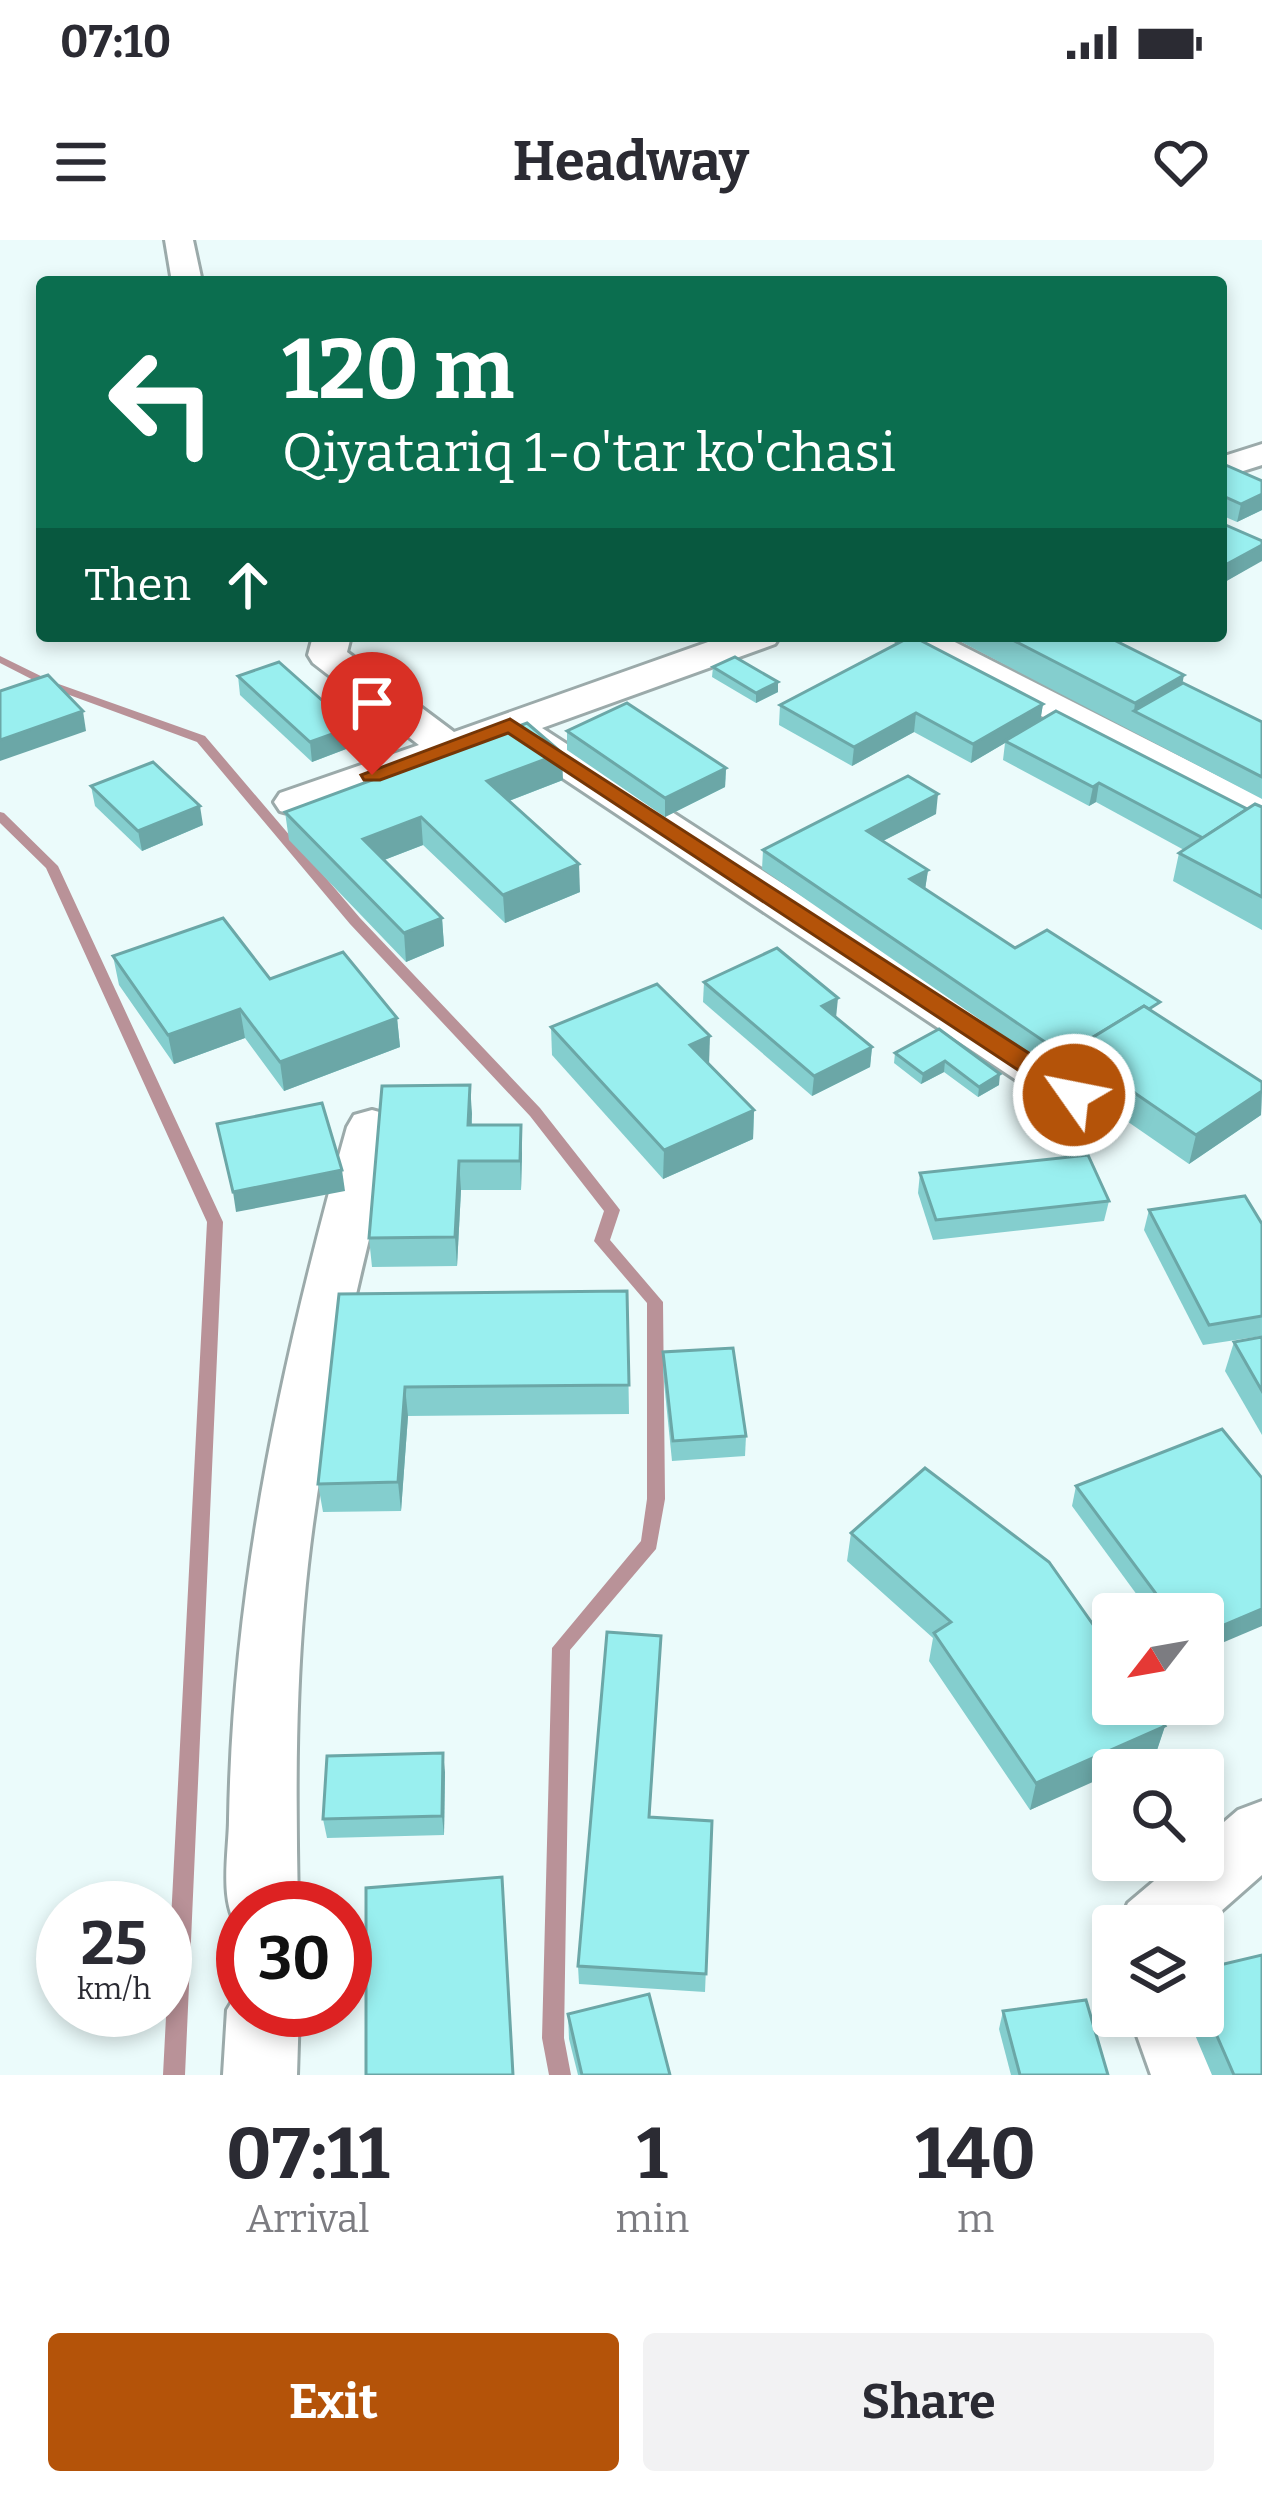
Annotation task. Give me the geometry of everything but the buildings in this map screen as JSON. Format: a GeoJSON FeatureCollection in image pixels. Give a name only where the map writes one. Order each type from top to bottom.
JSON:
{"type":"FeatureCollection","features":[{"type":"Feature","properties":{"kind":"street"},"geometry":{"type":"LineString","coordinates":[[179,240],[187,276]]}},
{"type":"Feature","properties":{"kind":"street"},"geometry":{"type":"LineString","coordinates":[[1227,466],[1262,454]]}},
{"type":"Feature","properties":{"kind":"street"},"geometry":{"type":"LineString","coordinates":[[330,642],[327,655],[449,748]]}},
{"type":"Feature","properties":{"kind":"street"},"geometry":{"type":"LineString","coordinates":[[296,802],[744,642]]}},
{"type":"Feature","properties":{"kind":"street"},"geometry":{"type":"LineString","coordinates":[[925,642],[1262,815]]}},
{"type":"Feature","properties":{"kind":"street"},"geometry":{"type":"LineString","coordinates":[[510,725],[1074,1095]]}},
{"type":"Feature","properties":{"kind":"street"},"geometry":{"type":"LineString","coordinates":[[263,1881],[267,1670],[284,1537],[320,1317],[372,1127]]}},
{"type":"Feature","properties":{"kind":"street"},"geometry":{"type":"LineString","coordinates":[[1177,1905],[1262,1832]]}},
{"type":"Feature","properties":{"kind":"street"},"geometry":{"type":"LineString","coordinates":[[260,2075],[262,2037]]}},
{"type":"Feature","properties":{"kind":"street"},"geometry":{"type":"LineString","coordinates":[[1174,2037],[1188,2075]]}},
{"type":"Feature","properties":{"kind":"waterway"},"geometry":{"type":"LineString","coordinates":[[0,659],[49,684],[201,739],[355,921],[535,1112],[612,1210],[602,1241],[655,1302],[656,1499],[650,1544],[561,1648],[553,2038],[560,2075]]}},
{"type":"Feature","properties":{"kind":"waterway"},"geometry":{"type":"LineString","coordinates":[[0,816],[52,866],[215,1222],[174,2075]]}},
{"type":"Feature","properties":{"kind":"route"},"geometry":{"type":"LineString","coordinates":[[372,775],[510,725],[1074,1095]]}}]}
